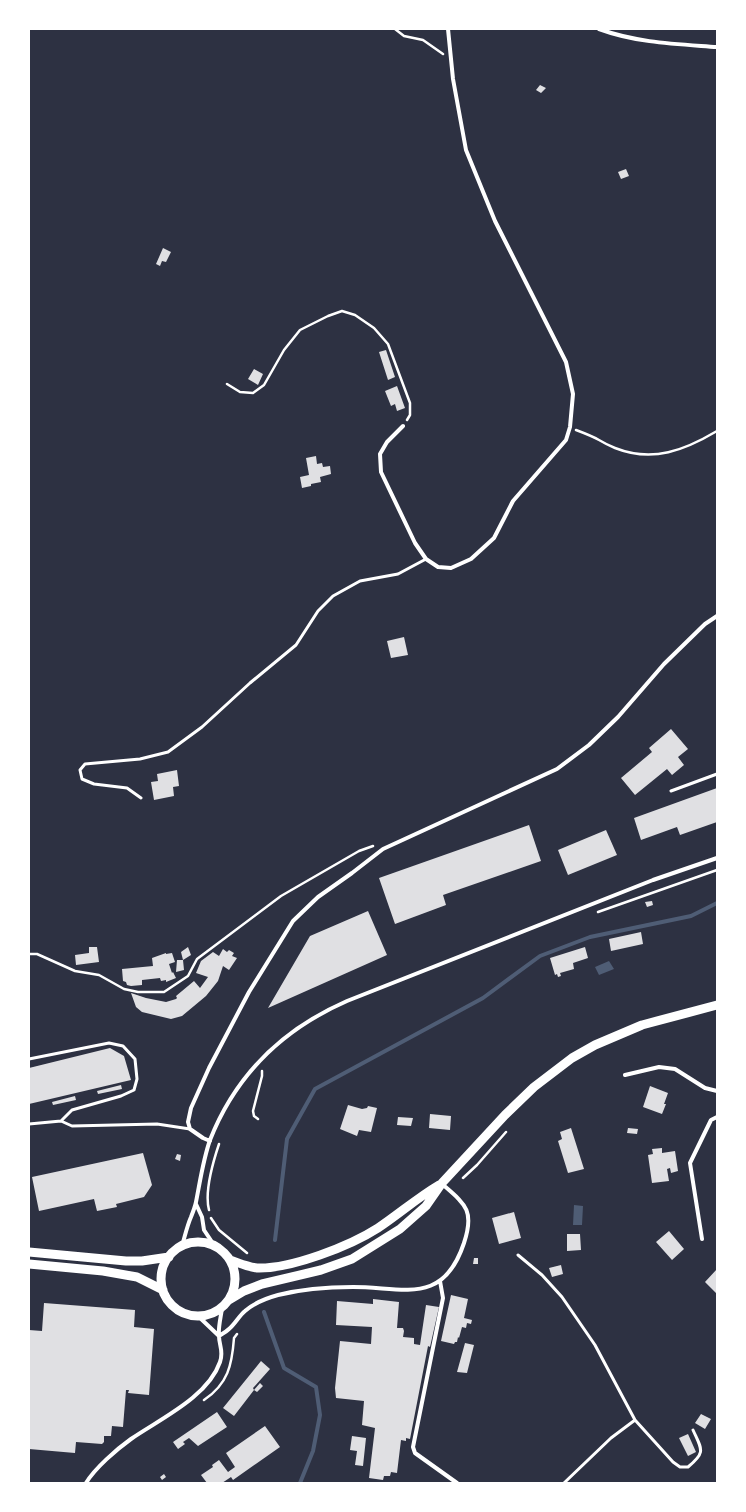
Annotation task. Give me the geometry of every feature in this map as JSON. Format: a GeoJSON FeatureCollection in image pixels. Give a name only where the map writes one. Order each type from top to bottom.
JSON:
{"type":"FeatureCollection","features":[{"type":"Feature","properties":{"kind":"main road"},"geometry":{"type":"LineString","coordinates":[[229,1300],[244,1291],[262,1284],[321,1270],[352,1259],[400,1229],[446,1186],[513,1107],[534,1087],[572,1058],[595,1045],[642,1025],[717,1005]]}},
{"type":"Feature","properties":{"kind":"main road"},"geometry":{"type":"LineString","coordinates":[[230,1260],[256,1268],[283,1265],[346,1246],[377,1229],[419,1197],[446,1186]]}},
{"type":"Feature","properties":{"kind":"main road"},"geometry":{"type":"LineString","coordinates":[[195,1242],[208,1243],[220,1249],[230,1260],[236,1280],[229,1300],[222,1308],[211,1314],[192,1316],[179,1311],[169,1302],[161,1283],[162,1269],[169,1257],[182,1246],[195,1242]]}},
{"type":"Feature","properties":{"kind":"main road"},"geometry":{"type":"LineString","coordinates":[[29,1252],[126,1261],[142,1261],[169,1257]]}},
{"type":"Feature","properties":{"kind":"main road"},"geometry":{"type":"LineString","coordinates":[[29,1264],[131,1275],[163,1290]]}},
{"type":"Feature","properties":{"kind":"street"},"geometry":{"type":"LineString","coordinates":[[404,426],[387,442],[380,454],[381,472],[415,543],[426,559],[438,567],[451,568],[471,559],[494,538],[513,501],[566,440],[570,427],[573,394],[566,362],[495,221],[466,150],[453,79],[448,29]]}},
{"type":"Feature","properties":{"kind":"street"},"geometry":{"type":"LineString","coordinates":[[599,29],[611,34],[652,42],[717,47]]}},
{"type":"Feature","properties":{"kind":"street"},"geometry":{"type":"LineString","coordinates":[[210,1141],[190,1129],[188,1122],[191,1108],[209,1068],[249,992],[293,921],[318,897],[384,849],[557,769],[594,741],[618,717],[664,664],[705,624],[717,616]]}},
{"type":"Feature","properties":{"kind":"street"},"geometry":{"type":"LineString","coordinates":[[182,1246],[196,1204],[199,1181],[210,1141],[228,1103],[241,1083],[256,1065],[288,1034],[327,1010],[653,880],[717,858]]}},
{"type":"Feature","properties":{"kind":"street"},"geometry":{"type":"LineString","coordinates":[[625,1076],[659,1067],[675,1069],[705,1088],[717,1091]]}},
{"type":"Feature","properties":{"kind":"street"},"geometry":{"type":"LineString","coordinates":[[702,1239],[690,1163],[711,1120],[717,1117]]}},
{"type":"Feature","properties":{"kind":"street"},"geometry":{"type":"LineString","coordinates":[[219,1336],[229,1329],[245,1310],[271,1298],[300,1290],[354,1287],[411,1290],[427,1287],[440,1281],[453,1266],[460,1254],[469,1220],[467,1210],[462,1200],[446,1186]]}},
{"type":"Feature","properties":{"kind":"street"},"geometry":{"type":"LineString","coordinates":[[196,1204],[202,1217],[204,1230],[214,1246]]}},
{"type":"Feature","properties":{"kind":"street"},"geometry":{"type":"LineString","coordinates":[[440,1281],[443,1298],[413,1447],[415,1453],[457,1483]]}},
{"type":"Feature","properties":{"kind":"street"},"geometry":{"type":"LineString","coordinates":[[86,1483],[92,1473],[130,1440],[187,1402],[205,1387],[215,1374],[221,1358],[222,1348],[219,1336],[222,1308]]}},
{"type":"Feature","properties":{"kind":"street"},"geometry":{"type":"LineString","coordinates":[[198,1316],[219,1336]]}},
{"type":"Feature","properties":{"kind":"lane"},"geometry":{"type":"LineString","coordinates":[[142,798],[127,788],[94,784],[82,779],[80,770],[85,764],[140,759],[168,752],[202,727],[250,683],[296,645],[318,611],[333,596],[360,581],[398,574],[426,559]]}},
{"type":"Feature","properties":{"kind":"lane"},"geometry":{"type":"LineString","coordinates":[[671,791],[717,774]]}},
{"type":"Feature","properties":{"kind":"lane"},"geometry":{"type":"LineString","coordinates":[[29,1059],[109,1042],[122,1046],[135,1059],[137,1080],[134,1090],[121,1096],[72,1110],[61,1121]]}},
{"type":"Feature","properties":{"kind":"lane"},"geometry":{"type":"LineString","coordinates":[[29,1124],[61,1121],[72,1126],[157,1124],[190,1129]]}},
{"type":"Feature","properties":{"kind":"lane"},"geometry":{"type":"LineString","coordinates":[[518,1255],[542,1275],[562,1297],[596,1345],[635,1420],[673,1462],[680,1467],[688,1467],[699,1458],[701,1449],[693,1430]]}},
{"type":"Feature","properties":{"kind":"lane"},"geometry":{"type":"LineString","coordinates":[[564,1483],[610,1438],[635,1420]]}},
{"type":"Feature","properties":{"kind":"path"},"geometry":{"type":"LineString","coordinates":[[395,29],[404,36],[423,40],[438,52],[450,58]]}},
{"type":"Feature","properties":{"kind":"path"},"geometry":{"type":"LineString","coordinates":[[227,384],[240,392],[252,393],[264,385],[284,350],[300,330],[328,316],[342,311],[355,315],[374,328],[388,344],[410,403],[410,415],[404,426]]}},
{"type":"Feature","properties":{"kind":"path"},"geometry":{"type":"LineString","coordinates":[[570,427],[615,448],[636,454],[659,455],[682,449],[701,441],[717,431]]}},
{"type":"Feature","properties":{"kind":"path"},"geometry":{"type":"LineString","coordinates":[[29,954],[37,954],[75,971],[99,975],[124,989],[138,992],[164,992],[188,976],[197,959],[281,896],[359,851],[373,846],[384,849]]}},
{"type":"Feature","properties":{"kind":"path"},"geometry":{"type":"LineString","coordinates":[[594,913],[717,870]]}},
{"type":"Feature","properties":{"kind":"path"},"geometry":{"type":"LineString","coordinates":[[258,1074],[262,1070],[262,1076],[253,1111],[254,1116],[258,1119]]}},
{"type":"Feature","properties":{"kind":"path"},"geometry":{"type":"LineString","coordinates":[[446,1186],[477,1166],[510,1127]]}},
{"type":"Feature","properties":{"kind":"path"},"geometry":{"type":"LineString","coordinates":[[221,1138],[208,1189],[207,1204],[211,1218],[219,1230],[245,1253],[251,1255]]}},
{"type":"Feature","properties":{"kind":"path"},"geometry":{"type":"LineString","coordinates":[[202,1401],[214,1392],[225,1377],[230,1367],[234,1338],[239,1330]]}},
{"type":"Feature","properties":{"kind":"water"},"geometry":{"type":"Polygon","coordinates":[[[609,961],[614,969],[599,975],[595,967],[609,961]]]}},
{"type":"Feature","properties":{"kind":"water"},"geometry":{"type":"Polygon","coordinates":[[[574,1205],[583,1206],[582,1225],[573,1225],[574,1205]]]}},
{"type":"Feature","properties":{"kind":"building"},"geometry":{"type":"Polygon","coordinates":[[[540,85],[546,88],[541,93],[536,90],[540,85]]]}},
{"type":"Feature","properties":{"kind":"building"},"geometry":{"type":"Polygon","coordinates":[[[626,169],[629,176],[621,179],[618,172],[626,169]]]}},
{"type":"Feature","properties":{"kind":"building"},"geometry":{"type":"Polygon","coordinates":[[[163,248],[171,252],[166,262],[162,261],[160,266],[156,264],[163,248]]]}},
{"type":"Feature","properties":{"kind":"building"},"geometry":{"type":"Polygon","coordinates":[[[386,350],[395,377],[388,380],[379,352],[386,350]]]}},
{"type":"Feature","properties":{"kind":"building"},"geometry":{"type":"Polygon","coordinates":[[[254,369],[263,374],[258,385],[248,379],[254,369]]]}},
{"type":"Feature","properties":{"kind":"building"},"geometry":{"type":"Polygon","coordinates":[[[397,386],[405,408],[397,411],[395,404],[391,406],[385,391],[397,386]]]}},
{"type":"Feature","properties":{"kind":"building"},"geometry":{"type":"Polygon","coordinates":[[[316,456],[317,464],[322,463],[323,467],[330,466],[331,474],[320,477],[321,482],[302,488],[300,477],[309,475],[306,458],[316,456]]]}},
{"type":"Feature","properties":{"kind":"building"},"geometry":{"type":"Polygon","coordinates":[[[404,637],[408,655],[391,658],[387,641],[404,637]]]}},
{"type":"Feature","properties":{"kind":"building"},"geometry":{"type":"Polygon","coordinates":[[[671,729],[688,749],[678,757],[684,765],[672,775],[667,769],[635,795],[621,778],[652,752],[649,748],[671,729]]]}},
{"type":"Feature","properties":{"kind":"building"},"geometry":{"type":"Polygon","coordinates":[[[177,770],[179,786],[173,787],[174,796],[154,800],[151,782],[158,781],[157,774],[177,770]]]}},
{"type":"Feature","properties":{"kind":"building"},"geometry":{"type":"Polygon","coordinates":[[[717,788],[717,822],[680,835],[677,827],[641,840],[634,818],[717,788]]]}},
{"type":"Feature","properties":{"kind":"building"},"geometry":{"type":"Polygon","coordinates":[[[529,825],[541,861],[443,895],[446,905],[395,924],[379,878],[529,825]]]}},
{"type":"Feature","properties":{"kind":"building"},"geometry":{"type":"Polygon","coordinates":[[[606,830],[617,855],[568,875],[558,850],[606,830]]]}},
{"type":"Feature","properties":{"kind":"building"},"geometry":{"type":"Polygon","coordinates":[[[652,901],[653,905],[647,907],[645,902],[652,901]]]}},
{"type":"Feature","properties":{"kind":"building"},"geometry":{"type":"Polygon","coordinates":[[[368,911],[387,955],[268,1008],[310,936],[368,911]]]}},
{"type":"Feature","properties":{"kind":"building"},"geometry":{"type":"Polygon","coordinates":[[[641,932],[643,944],[611,951],[609,939],[641,932]]]}},
{"type":"Feature","properties":{"kind":"building"},"geometry":{"type":"Polygon","coordinates":[[[89,947],[97,947],[99,962],[76,965],[75,955],[89,953],[89,947]]]}},
{"type":"Feature","properties":{"kind":"building"},"geometry":{"type":"Polygon","coordinates":[[[188,947],[191,955],[183,960],[181,952],[188,947]]]}},
{"type":"Feature","properties":{"kind":"building"},"geometry":{"type":"Polygon","coordinates":[[[585,947],[588,958],[573,963],[574,969],[560,973],[561,976],[558,977],[557,974],[555,975],[550,958],[585,947]]]}},
{"type":"Feature","properties":{"kind":"building"},"geometry":{"type":"Polygon","coordinates":[[[223,949],[227,952],[229,950],[234,953],[232,956],[237,958],[229,970],[223,966],[218,981],[206,996],[182,1016],[171,1019],[142,1012],[136,1007],[131,993],[166,1002],[176,999],[176,996],[194,981],[200,988],[208,977],[196,973],[201,961],[213,952],[219,956],[223,949]]]}},
{"type":"Feature","properties":{"kind":"building"},"geometry":{"type":"Polygon","coordinates":[[[166,953],[172,953],[175,962],[169,964],[172,973],[173,972],[176,978],[166,982],[166,980],[161,981],[160,978],[142,980],[142,985],[131,986],[127,985],[126,982],[123,981],[122,969],[153,966],[152,958],[166,953]]]}},
{"type":"Feature","properties":{"kind":"building"},"geometry":{"type":"Polygon","coordinates":[[[177,960],[183,960],[184,970],[176,972],[177,960]]]}},
{"type":"Feature","properties":{"kind":"building"},"geometry":{"type":"Polygon","coordinates":[[[110,1048],[124,1056],[131,1080],[29,1104],[29,1068],[110,1048]]]}},
{"type":"Feature","properties":{"kind":"building"},"geometry":{"type":"Polygon","coordinates":[[[121,1085],[122,1089],[98,1094],[97,1091],[121,1085]]]}},
{"type":"Feature","properties":{"kind":"building"},"geometry":{"type":"Polygon","coordinates":[[[650,1086],[668,1093],[662,1114],[643,1107],[650,1086]]]}},
{"type":"Feature","properties":{"kind":"building"},"geometry":{"type":"Polygon","coordinates":[[[75,1096],[76,1100],[53,1105],[52,1102],[75,1096]]]}},
{"type":"Feature","properties":{"kind":"building"},"geometry":{"type":"Polygon","coordinates":[[[348,1105],[362,1109],[367,1108],[368,1106],[377,1108],[371,1132],[359,1130],[357,1136],[340,1129],[348,1105]]]}},
{"type":"Feature","properties":{"kind":"building"},"geometry":{"type":"Polygon","coordinates":[[[430,1114],[451,1116],[450,1130],[429,1128],[430,1114]]]}},
{"type":"Feature","properties":{"kind":"building"},"geometry":{"type":"Polygon","coordinates":[[[398,1117],[413,1118],[411,1126],[397,1125],[398,1117]]]}},
{"type":"Feature","properties":{"kind":"building"},"geometry":{"type":"Polygon","coordinates":[[[571,1128],[584,1169],[568,1173],[558,1141],[562,1139],[560,1132],[571,1128]]]}},
{"type":"Feature","properties":{"kind":"building"},"geometry":{"type":"Polygon","coordinates":[[[628,1128],[638,1129],[637,1134],[627,1133],[628,1128]]]}},
{"type":"Feature","properties":{"kind":"building"},"geometry":{"type":"Polygon","coordinates":[[[662,1148],[662,1153],[675,1151],[678,1171],[671,1173],[670,1168],[667,1169],[669,1181],[652,1183],[648,1155],[653,1154],[652,1149],[662,1148]]]}},
{"type":"Feature","properties":{"kind":"building"},"geometry":{"type":"Polygon","coordinates":[[[143,1153],[152,1185],[144,1197],[116,1204],[117,1207],[97,1211],[94,1199],[39,1211],[32,1177],[143,1153]]]}},
{"type":"Feature","properties":{"kind":"building"},"geometry":{"type":"Polygon","coordinates":[[[177,1154],[181,1155],[180,1161],[175,1159],[177,1154]]]}},
{"type":"Feature","properties":{"kind":"building"},"geometry":{"type":"Polygon","coordinates":[[[514,1212],[521,1238],[499,1244],[492,1218],[514,1212]]]}},
{"type":"Feature","properties":{"kind":"building"},"geometry":{"type":"Polygon","coordinates":[[[669,1231],[684,1249],[672,1260],[656,1242],[669,1231]]]}},
{"type":"Feature","properties":{"kind":"building"},"geometry":{"type":"Polygon","coordinates":[[[567,1234],[580,1234],[581,1250],[567,1251],[567,1234]]]}},
{"type":"Feature","properties":{"kind":"building"},"geometry":{"type":"Polygon","coordinates":[[[474,1258],[478,1258],[478,1264],[473,1264],[474,1258]]]}},
{"type":"Feature","properties":{"kind":"building"},"geometry":{"type":"Polygon","coordinates":[[[561,1265],[563,1274],[552,1277],[549,1268],[561,1265]]]}},
{"type":"Feature","properties":{"kind":"building"},"geometry":{"type":"Polygon","coordinates":[[[717,1269],[717,1294],[705,1282],[717,1269]]]}},
{"type":"Feature","properties":{"kind":"building"},"geometry":{"type":"Polygon","coordinates":[[[451,1295],[468,1299],[464,1318],[472,1320],[471,1324],[467,1323],[466,1328],[462,1327],[459,1338],[458,1337],[457,1342],[454,1344],[441,1341],[451,1295]]]}},
{"type":"Feature","properties":{"kind":"building"},"geometry":{"type":"Polygon","coordinates":[[[373,1299],[399,1302],[397,1328],[403,1328],[403,1337],[414,1338],[414,1344],[420,1345],[426,1305],[439,1307],[430,1347],[428,1346],[410,1439],[406,1438],[406,1441],[401,1440],[397,1473],[391,1472],[390,1476],[384,1476],[383,1480],[369,1478],[375,1428],[362,1425],[364,1401],[336,1398],[335,1388],[340,1341],[371,1344],[372,1327],[336,1325],[337,1301],[373,1304],[373,1299]]]}},
{"type":"Feature","properties":{"kind":"building"},"geometry":{"type":"Polygon","coordinates":[[[44,1303],[135,1310],[134,1327],[154,1329],[149,1395],[128,1393],[129,1390],[126,1390],[123,1427],[112,1426],[111,1436],[104,1436],[104,1442],[102,1444],[76,1442],[75,1453],[29,1449],[29,1330],[42,1331],[44,1303]]]}},
{"type":"Feature","properties":{"kind":"building"},"geometry":{"type":"Polygon","coordinates":[[[465,1343],[474,1345],[467,1373],[457,1372],[465,1343]]]}},
{"type":"Feature","properties":{"kind":"building"},"geometry":{"type":"Polygon","coordinates":[[[261,1361],[270,1369],[253,1388],[254,1390],[234,1416],[223,1408],[261,1361]]]}},
{"type":"Feature","properties":{"kind":"building"},"geometry":{"type":"Polygon","coordinates":[[[260,1383],[263,1386],[257,1392],[254,1390],[260,1383]]]}},
{"type":"Feature","properties":{"kind":"building"},"geometry":{"type":"Polygon","coordinates":[[[217,1412],[227,1427],[198,1446],[189,1438],[183,1442],[185,1444],[178,1449],[173,1442],[217,1412]]]}},
{"type":"Feature","properties":{"kind":"building"},"geometry":{"type":"Polygon","coordinates":[[[701,1414],[711,1419],[705,1429],[695,1423],[701,1414]]]}},
{"type":"Feature","properties":{"kind":"building"},"geometry":{"type":"Polygon","coordinates":[[[265,1426],[280,1447],[233,1480],[231,1477],[222,1483],[207,1483],[201,1475],[213,1467],[212,1465],[219,1460],[228,1472],[235,1467],[226,1453],[265,1426]]]}},
{"type":"Feature","properties":{"kind":"building"},"geometry":{"type":"Polygon","coordinates":[[[688,1434],[696,1452],[688,1456],[679,1438],[688,1434]]]}},
{"type":"Feature","properties":{"kind":"building"},"geometry":{"type":"Polygon","coordinates":[[[352,1436],[366,1438],[363,1466],[355,1465],[357,1451],[350,1450],[352,1436]]]}},
{"type":"Feature","properties":{"kind":"building"},"geometry":{"type":"Polygon","coordinates":[[[164,1474],[166,1477],[162,1480],[160,1477],[164,1474]]]}},
{"type":"Feature","properties":{"kind":"waterway"},"geometry":{"type":"LineString","coordinates":[[275,1240],[287,1139],[315,1089],[483,998],[540,956],[590,937],[691,916],[717,903]]}},
{"type":"Feature","properties":{"kind":"waterway"},"geometry":{"type":"LineString","coordinates":[[264,1312],[284,1368],[316,1387],[320,1415],[313,1451],[300,1483]]}}]}
